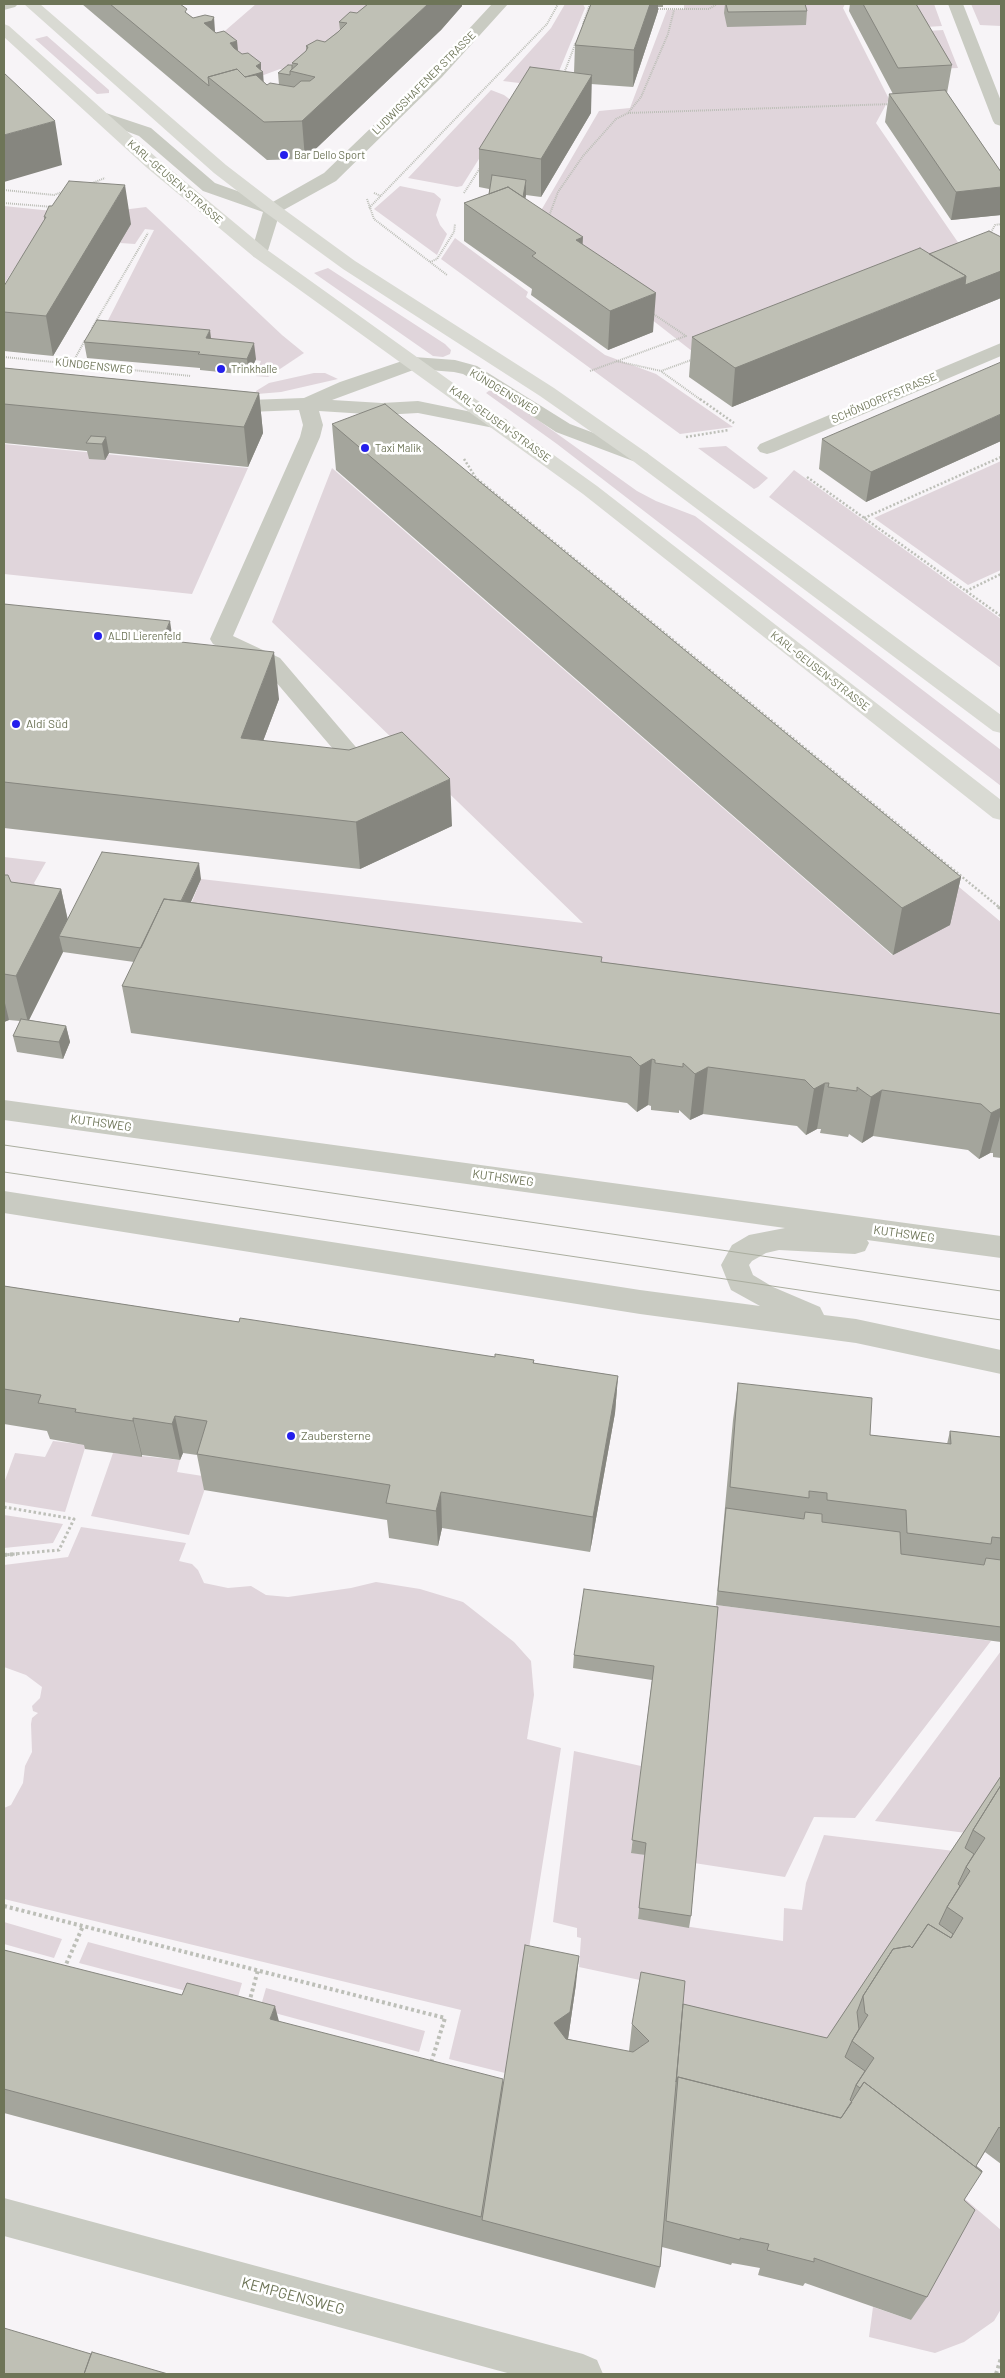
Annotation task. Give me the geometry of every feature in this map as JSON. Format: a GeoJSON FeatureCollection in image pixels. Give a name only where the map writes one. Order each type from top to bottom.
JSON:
{"type":"FeatureCollection","features":[{"type":"Feature","properties":{"kind":"main road"},"geometry":{"type":"LineString","coordinates":[[31,4],[220,168],[272,209],[349,265],[547,392],[640,456],[1001,726]]}},
{"type":"Feature","properties":{"kind":"main road","name":"KARL-GEUSEN-STRASSE"},"geometry":{"type":"LineString","coordinates":[[4,29],[100,116],[260,253],[500,423],[590,490],[1001,812]]}},
{"type":"Feature","properties":{"kind":"street"},"geometry":{"type":"LineString","coordinates":[[4,5],[10,4]]}},
{"type":"Feature","properties":{"kind":"street","name":"LUDWIGSHAFENER STRASSE"},"geometry":{"type":"LineString","coordinates":[[272,209],[330,177],[436,74],[500,4]]}},
{"type":"Feature","properties":{"kind":"street"},"geometry":{"type":"LineString","coordinates":[[955,4],[1000,116]]}},
{"type":"Feature","properties":{"kind":"street"},"geometry":{"type":"LineString","coordinates":[[100,116],[145,132],[209,187],[272,209],[260,253]]}},
{"type":"Feature","properties":{"kind":"street","name":"SCHÖNDORFFSTRASSE"},"geometry":{"type":"LineString","coordinates":[[767,448],[1001,349]]}},
{"type":"Feature","properties":{"kind":"street","name":"KÜNDGENSWEG"},"geometry":{"type":"LineString","coordinates":[[307,404],[347,386],[414,363],[444,364],[470,370],[562,428],[640,456]]}},
{"type":"Feature","properties":{"kind":"street","name":"KÜNDGENSWEG"},"geometry":{"type":"LineString","coordinates":[[205,402],[249,406],[307,404],[382,409],[418,407],[500,423]]}},
{"type":"Feature","properties":{"kind":"street"},"geometry":{"type":"LineString","coordinates":[[307,404],[313,425],[310,437],[221,639],[272,663],[376,786]]}},
{"type":"Feature","properties":{"kind":"street","name":"KUTHSWEG"},"geometry":{"type":"LineString","coordinates":[[4,1110],[1001,1248]]}},
{"type":"Feature","properties":{"kind":"street","name":"KUTHSWEG"},"geometry":{"type":"LineString","coordinates":[[4,1202],[640,1302],[856,1332],[1001,1362]]}},
{"type":"Feature","properties":{"kind":"street","name":"KUTHSWEG"},"geometry":{"type":"LineString","coordinates":[[856,1332],[763,1296],[742,1282],[735,1265],[742,1253],[759,1243],[779,1240],[1001,1248]]}},
{"type":"Feature","properties":{"kind":"street","name":"KEMPGENSWEG"},"geometry":{"type":"LineString","coordinates":[[4,2217],[583,2374]]}},
{"type":"Feature","properties":{"kind":"path"},"geometry":{"type":"LineString","coordinates":[[370,208],[547,24],[558,4]]}},
{"type":"Feature","properties":{"kind":"path"},"geometry":{"type":"LineString","coordinates":[[580,32],[590,4]]}},
{"type":"Feature","properties":{"kind":"path"},"geometry":{"type":"LineString","coordinates":[[646,9],[709,9],[717,4]]}},
{"type":"Feature","properties":{"kind":"path"},"geometry":{"type":"LineString","coordinates":[[547,224],[558,192],[583,156],[616,119],[628,113],[641,98],[668,34],[674,10]]}},
{"type":"Feature","properties":{"kind":"path"},"geometry":{"type":"LineString","coordinates":[[562,77],[576,41]]}},
{"type":"Feature","properties":{"kind":"path"},"geometry":{"type":"LineString","coordinates":[[628,113],[896,104]]}},
{"type":"Feature","properties":{"kind":"path"},"geometry":{"type":"LineString","coordinates":[[464,193],[484,162]]}},
{"type":"Feature","properties":{"kind":"path"},"geometry":{"type":"LineString","coordinates":[[90,184],[112,176]]}},
{"type":"Feature","properties":{"kind":"path"},"geometry":{"type":"LineString","coordinates":[[4,190],[54,195],[72,189]]}},
{"type":"Feature","properties":{"kind":"path"},"geometry":{"type":"LineString","coordinates":[[365,195],[374,219],[451,278]]}},
{"type":"Feature","properties":{"kind":"path"},"geometry":{"type":"LineString","coordinates":[[4,202],[56,208],[52,215]]}},
{"type":"Feature","properties":{"kind":"path"},"geometry":{"type":"LineString","coordinates":[[430,262],[437,259],[454,232],[455,224]]}},
{"type":"Feature","properties":{"kind":"path"},"geometry":{"type":"LineString","coordinates":[[987,239],[995,225],[1001,224]]}},
{"type":"Feature","properties":{"kind":"path"},"geometry":{"type":"LineString","coordinates":[[92,330],[148,233]]}},
{"type":"Feature","properties":{"kind":"path"},"geometry":{"type":"LineString","coordinates":[[584,373],[686,336],[647,309]]}},
{"type":"Feature","properties":{"kind":"path"},"geometry":{"type":"LineString","coordinates":[[72,364],[87,338]]}},
{"type":"Feature","properties":{"kind":"path","name":"KÜNDGENSWEG"},"geometry":{"type":"LineString","coordinates":[[4,357],[195,376]]}},
{"type":"Feature","properties":{"kind":"path"},"geometry":{"type":"LineString","coordinates":[[661,372],[698,357]]}},
{"type":"Feature","properties":{"kind":"path"},"geometry":{"type":"LineString","coordinates":[[616,361],[661,372],[742,428]]}},
{"type":"Feature","properties":{"kind":"path"},"geometry":{"type":"LineString","coordinates":[[462,455],[476,478],[1001,909]]}},
{"type":"Feature","properties":{"kind":"path"},"geometry":{"type":"LineString","coordinates":[[864,518],[1001,457]]}},
{"type":"Feature","properties":{"kind":"path"},"geometry":{"type":"LineString","coordinates":[[804,475],[1001,616]]}},
{"type":"Feature","properties":{"kind":"path"},"geometry":{"type":"LineString","coordinates":[[966,591],[1001,574]]}},
{"type":"Feature","properties":{"kind":"path"},"geometry":{"type":"LineString","coordinates":[[4,1507],[74,1519],[59,1550],[4,1555]]}},
{"type":"Feature","properties":{"kind":"path"},"geometry":{"type":"LineString","coordinates":[[4,1906],[444,2018],[429,2071]]}},
{"type":"Feature","properties":{"kind":"path"},"geometry":{"type":"LineString","coordinates":[[61,1975],[83,1926]]}},
{"type":"Feature","properties":{"kind":"path"},"geometry":{"type":"LineString","coordinates":[[248,2008],[258,1970]]}},
{"type":"Feature","properties":{"kind":"path"},"geometry":{"type":"LineString","coordinates":[[996,2374],[1001,2358]]}},
{"type":"Feature","properties":{"kind":"shaded area"},"geometry":{"type":"Polygon","coordinates":[[[256,4],[368,4],[320,76],[280,69],[253,79],[211,43],[256,4]]]}},
{"type":"Feature","properties":{"kind":"shaded area"},"geometry":{"type":"Polygon","coordinates":[[[565,4],[583,4],[585,8],[555,81],[535,85],[503,81],[551,28],[565,4]]]}},
{"type":"Feature","properties":{"kind":"shaded area"},"geometry":{"type":"Polygon","coordinates":[[[684,4],[845,4],[843,8],[889,99],[876,123],[966,254],[697,355],[532,226],[599,111],[630,108],[667,10],[684,9],[684,4]]]}},
{"type":"Feature","properties":{"kind":"shaded area"},"geometry":{"type":"Polygon","coordinates":[[[915,4],[934,4],[942,26],[910,28],[915,4]]]}},
{"type":"Feature","properties":{"kind":"shaded area"},"geometry":{"type":"Polygon","coordinates":[[[971,4],[1001,4],[1001,26],[980,25],[971,4]]]}},
{"type":"Feature","properties":{"kind":"shaded area"},"geometry":{"type":"Polygon","coordinates":[[[943,30],[958,68],[933,69],[912,32],[943,30]]]}},
{"type":"Feature","properties":{"kind":"shaded area"},"geometry":{"type":"Polygon","coordinates":[[[47,36],[109,90],[109,93],[97,94],[35,39],[47,36]]]}},
{"type":"Feature","properties":{"kind":"shaded area"},"geometry":{"type":"Polygon","coordinates":[[[491,90],[504,95],[512,101],[512,106],[462,186],[457,187],[408,178],[491,90]]]}},
{"type":"Feature","properties":{"kind":"shaded area"},"geometry":{"type":"Polygon","coordinates":[[[400,186],[434,193],[441,199],[436,215],[440,225],[447,234],[437,255],[374,209],[400,186]]]}},
{"type":"Feature","properties":{"kind":"shaded area"},"geometry":{"type":"Polygon","coordinates":[[[4,206],[52,211],[4,284],[4,206]]]}},
{"type":"Feature","properties":{"kind":"shaded area"},"geometry":{"type":"Polygon","coordinates":[[[146,207],[282,335],[304,353],[268,377],[255,376],[261,361],[100,336],[154,230],[145,229],[135,244],[120,243],[130,224],[122,210],[146,207]]]}},
{"type":"Feature","properties":{"kind":"shaded area"},"geometry":{"type":"Polygon","coordinates":[[[455,238],[528,292],[526,297],[605,355],[656,374],[733,427],[680,434],[441,259],[455,238]]]}},
{"type":"Feature","properties":{"kind":"shaded area"},"geometry":{"type":"Polygon","coordinates":[[[328,268],[445,344],[451,350],[450,354],[443,357],[433,356],[314,273],[328,268]]]}},
{"type":"Feature","properties":{"kind":"shaded area"},"geometry":{"type":"Polygon","coordinates":[[[314,373],[325,373],[338,379],[281,392],[257,394],[256,391],[269,383],[314,373]]]}},
{"type":"Feature","properties":{"kind":"shaded area"},"geometry":{"type":"Polygon","coordinates":[[[490,390],[503,395],[637,491],[656,501],[695,516],[1001,750],[1001,786],[557,444],[486,393],[490,390]]]}},
{"type":"Feature","properties":{"kind":"shaded area"},"geometry":{"type":"Polygon","coordinates":[[[4,444],[248,468],[192,594],[4,574],[4,444]]]}},
{"type":"Feature","properties":{"kind":"shaded area"},"geometry":{"type":"Polygon","coordinates":[[[726,446],[768,478],[754,489],[698,448],[726,446]]]}},
{"type":"Feature","properties":{"kind":"shaded area"},"geometry":{"type":"Polygon","coordinates":[[[387,447],[434,449],[1001,922],[1001,1062],[174,947],[201,879],[583,923],[272,622],[332,468],[892,955],[951,924],[387,447]]]}},
{"type":"Feature","properties":{"kind":"shaded area"},"geometry":{"type":"Polygon","coordinates":[[[1001,461],[1001,570],[968,585],[874,518],[1001,461]]]}},
{"type":"Feature","properties":{"kind":"shaded area"},"geometry":{"type":"Polygon","coordinates":[[[794,470],[1001,619],[1001,668],[769,497],[794,470]]]}},
{"type":"Feature","properties":{"kind":"shaded area"},"geometry":{"type":"Polygon","coordinates":[[[4,857],[46,862],[34,883],[49,900],[4,906],[4,857]]]}},
{"type":"Feature","properties":{"kind":"shaded area"},"geometry":{"type":"Polygon","coordinates":[[[53,1441],[86,1445],[65,1512],[4,1502],[4,1483],[15,1453],[45,1457],[53,1441]]]}},
{"type":"Feature","properties":{"kind":"shaded area"},"geometry":{"type":"Polygon","coordinates":[[[113,1453],[180,1460],[177,1472],[209,1477],[189,1535],[91,1516],[113,1453]]]}},
{"type":"Feature","properties":{"kind":"shaded area"},"geometry":{"type":"Polygon","coordinates":[[[4,1515],[63,1524],[53,1543],[4,1548],[4,1515]]]}},
{"type":"Feature","properties":{"kind":"shaded area"},"geometry":{"type":"Polygon","coordinates":[[[81,1527],[186,1543],[179,1561],[192,1564],[198,1570],[204,1583],[228,1588],[251,1586],[266,1595],[288,1597],[351,1588],[376,1582],[420,1589],[463,1602],[514,1642],[531,1661],[534,1695],[527,1739],[561,1748],[509,2074],[449,2059],[461,2010],[4,1899],[4,1808],[11,1805],[23,1783],[25,1766],[32,1752],[32,1718],[38,1713],[33,1711],[32,1706],[40,1698],[42,1687],[26,1675],[4,1667],[4,1565],[68,1557],[81,1527]]]}},
{"type":"Feature","properties":{"kind":"shaded area"},"geometry":{"type":"Polygon","coordinates":[[[716,1605],[991,1641],[855,1818],[814,1817],[785,1877],[694,1863],[716,1605]]]}},
{"type":"Feature","properties":{"kind":"shaded area"},"geometry":{"type":"Polygon","coordinates":[[[1001,1651],[1001,1780],[966,1833],[875,1821],[1001,1651]]]}},
{"type":"Feature","properties":{"kind":"shaded area"},"geometry":{"type":"Polygon","coordinates":[[[574,1751],[641,1766],[631,1852],[645,1855],[638,1919],[783,1941],[784,1908],[802,1910],[806,1883],[824,1835],[954,1851],[823,2048],[679,2015],[682,1989],[579,1967],[581,1938],[577,1937],[577,1928],[553,1922],[574,1751]]]}},
{"type":"Feature","properties":{"kind":"shaded area"},"geometry":{"type":"Polygon","coordinates":[[[4,1922],[62,1939],[54,1958],[4,1944],[4,1922]]]}},
{"type":"Feature","properties":{"kind":"shaded area"},"geometry":{"type":"Polygon","coordinates":[[[88,1942],[242,1983],[236,2004],[79,1963],[88,1942]]]}},
{"type":"Feature","properties":{"kind":"shaded area"},"geometry":{"type":"Polygon","coordinates":[[[266,1988],[425,2031],[419,2052],[260,2009],[266,1988]]]}},
{"type":"Feature","properties":{"kind":"shaded area"},"geometry":{"type":"Polygon","coordinates":[[[965,2199],[1001,2230],[1001,2309],[994,2321],[964,2342],[935,2353],[869,2337],[873,2307],[911,2320],[948,2226],[965,2199]]]}},
{"type":"Feature","properties":{"kind":"building"},"geometry":{"type":"Polygon","coordinates":[[[110,4],[180,4],[187,9],[185,12],[193,18],[205,15],[214,17],[212,21],[204,23],[216,33],[224,31],[237,41],[230,43],[242,54],[248,53],[261,63],[256,66],[263,72],[245,77],[237,69],[208,77],[209,86],[110,4]]]}},
{"type":"Feature","properties":{"kind":"building"},"geometry":{"type":"Polygon","coordinates":[[[368,4],[428,4],[302,121],[264,122],[208,77],[237,69],[245,77],[256,75],[267,85],[270,83],[294,87],[301,81],[310,81],[315,77],[290,71],[298,64],[292,63],[306,51],[308,47],[306,46],[317,40],[325,42],[347,23],[339,22],[350,12],[357,13],[368,4]]]}},
{"type":"Feature","properties":{"kind":"building"},"geometry":{"type":"Polygon","coordinates":[[[591,4],[650,4],[634,50],[575,45],[591,4]]]}},
{"type":"Feature","properties":{"kind":"building"},"geometry":{"type":"Polygon","coordinates":[[[726,4],[805,4],[807,11],[728,12],[726,4]]]}},
{"type":"Feature","properties":{"kind":"building"},"geometry":{"type":"Polygon","coordinates":[[[863,4],[916,4],[952,65],[898,68],[863,4]]]}},
{"type":"Feature","properties":{"kind":"building"},"geometry":{"type":"Polygon","coordinates":[[[288,65],[292,65],[290,75],[278,73],[288,65]]]}},
{"type":"Feature","properties":{"kind":"building"},"geometry":{"type":"Polygon","coordinates":[[[530,67],[592,75],[541,159],[479,149],[530,67]]]}},
{"type":"Feature","properties":{"kind":"building"},"geometry":{"type":"Polygon","coordinates":[[[4,73],[55,121],[4,135],[4,73]]]}},
{"type":"Feature","properties":{"kind":"building"},"geometry":{"type":"Polygon","coordinates":[[[945,90],[1001,172],[1001,187],[956,192],[889,94],[945,90]]]}},
{"type":"Feature","properties":{"kind":"building"},"geometry":{"type":"Polygon","coordinates":[[[492,175],[526,180],[523,197],[508,187],[489,194],[492,175]]]}},
{"type":"Feature","properties":{"kind":"building"},"geometry":{"type":"Polygon","coordinates":[[[69,181],[125,185],[46,316],[4,312],[4,286],[46,217],[44,217],[49,206],[52,206],[69,181]]]}},
{"type":"Feature","properties":{"kind":"building"},"geometry":{"type":"Polygon","coordinates":[[[508,187],[583,237],[576,240],[656,293],[610,311],[532,256],[536,253],[464,203],[508,187]]]}},
{"type":"Feature","properties":{"kind":"building"},"geometry":{"type":"Polygon","coordinates":[[[989,231],[1001,237],[1001,271],[965,285],[966,276],[929,254],[989,231]]]}},
{"type":"Feature","properties":{"kind":"building"},"geometry":{"type":"Polygon","coordinates":[[[920,248],[966,276],[735,368],[692,337],[920,248]]]}},
{"type":"Feature","properties":{"kind":"building"},"geometry":{"type":"Polygon","coordinates":[[[97,320],[210,330],[206,338],[254,343],[247,359],[198,354],[200,352],[84,342],[97,320]]]}},
{"type":"Feature","properties":{"kind":"building"},"geometry":{"type":"Polygon","coordinates":[[[1001,362],[1001,414],[871,472],[822,439],[1001,362]]]}},
{"type":"Feature","properties":{"kind":"building"},"geometry":{"type":"Polygon","coordinates":[[[4,368],[259,393],[244,427],[4,404],[4,368]]]}},
{"type":"Feature","properties":{"kind":"building"},"geometry":{"type":"Polygon","coordinates":[[[385,404],[961,877],[902,908],[332,424],[385,404]]]}},
{"type":"Feature","properties":{"kind":"building"},"geometry":{"type":"Polygon","coordinates":[[[91,436],[106,437],[102,444],[86,443],[91,436]]]}},
{"type":"Feature","properties":{"kind":"building"},"geometry":{"type":"Polygon","coordinates":[[[4,604],[170,621],[162,640],[274,652],[241,738],[349,750],[402,732],[450,779],[356,822],[4,782],[4,604]]]}},
{"type":"Feature","properties":{"kind":"building"},"geometry":{"type":"Polygon","coordinates":[[[102,852],[199,863],[181,901],[164,899],[141,948],[59,936],[102,852]]]}},
{"type":"Feature","properties":{"kind":"building"},"geometry":{"type":"Polygon","coordinates":[[[4,875],[8,875],[11,882],[61,889],[16,976],[4,974],[4,875]]]}},
{"type":"Feature","properties":{"kind":"building"},"geometry":{"type":"Polygon","coordinates":[[[164,899],[602,957],[601,962],[1001,1014],[1001,1108],[991,1113],[981,1104],[882,1090],[871,1097],[857,1087],[857,1091],[828,1087],[829,1083],[825,1083],[814,1089],[805,1080],[708,1067],[695,1074],[683,1063],[683,1067],[655,1063],[655,1060],[652,1059],[640,1066],[631,1057],[122,986],[164,899]]]}},
{"type":"Feature","properties":{"kind":"building"},"geometry":{"type":"Polygon","coordinates":[[[21,1019],[66,1026],[59,1042],[13,1036],[21,1019]]]}},
{"type":"Feature","properties":{"kind":"building"},"geometry":{"type":"Polygon","coordinates":[[[4,1286],[239,1322],[240,1318],[495,1357],[495,1354],[534,1360],[533,1363],[618,1376],[593,1517],[441,1492],[436,1511],[386,1503],[390,1485],[197,1454],[207,1421],[175,1416],[172,1424],[133,1418],[133,1421],[75,1412],[76,1409],[38,1403],[41,1395],[4,1389],[4,1286]]]}},
{"type":"Feature","properties":{"kind":"building"},"geometry":{"type":"Polygon","coordinates":[[[738,1383],[872,1398],[870,1435],[951,1444],[950,1431],[1001,1437],[1001,1538],[992,1537],[991,1544],[907,1533],[906,1510],[827,1500],[827,1493],[809,1491],[809,1498],[730,1487],[738,1383]]]}},
{"type":"Feature","properties":{"kind":"building"},"geometry":{"type":"Polygon","coordinates":[[[726,1508],[804,1519],[805,1512],[822,1514],[822,1522],[900,1532],[901,1554],[984,1565],[986,1558],[1001,1560],[1001,1627],[718,1591],[726,1508]]]}},
{"type":"Feature","properties":{"kind":"building"},"geometry":{"type":"Polygon","coordinates":[[[584,1589],[718,1607],[691,1916],[639,1908],[646,1843],[632,1840],[654,1666],[574,1655],[584,1589]]]}},
{"type":"Feature","properties":{"kind":"building"},"geometry":{"type":"Polygon","coordinates":[[[1001,1776],[1001,1785],[973,1830],[965,1848],[974,1854],[958,1884],[960,1886],[939,1924],[953,1934],[951,1938],[928,1924],[912,1948],[910,1946],[893,1949],[863,1996],[857,2012],[859,2029],[845,2057],[865,2071],[856,2085],[850,2100],[852,2102],[841,2118],[678,2077],[676,2082],[683,2004],[827,2038],[1001,1776]]]}},
{"type":"Feature","properties":{"kind":"building"},"geometry":{"type":"Polygon","coordinates":[[[1001,1785],[1001,2129],[999,2127],[976,2166],[982,2172],[864,2082],[860,2088],[856,2085],[874,2058],[852,2041],[868,2015],[865,2013],[863,1996],[893,1949],[910,1946],[912,1948],[928,1924],[951,1938],[963,1918],[947,1907],[970,1871],[966,1867],[985,1838],[973,1830],[1001,1785]]]}},
{"type":"Feature","properties":{"kind":"building"},"geometry":{"type":"Polygon","coordinates":[[[525,1945],[579,1956],[570,2012],[554,2023],[566,2039],[633,2052],[649,2041],[632,2024],[641,1972],[685,1981],[660,2267],[482,2220],[525,1945]]]}},
{"type":"Feature","properties":{"kind":"building"},"geometry":{"type":"Polygon","coordinates":[[[4,1950],[182,1995],[187,1983],[234,1995],[275,2006],[270,2019],[503,2079],[481,2217],[4,2089],[4,1950]]]}},
{"type":"Feature","properties":{"kind":"building"},"geometry":{"type":"Polygon","coordinates":[[[678,2077],[841,2118],[864,2082],[982,2172],[964,2200],[975,2210],[927,2297],[814,2258],[814,2262],[767,2250],[769,2244],[740,2238],[740,2240],[666,2221],[678,2077]]]}},
{"type":"Feature","properties":{"kind":"building"},"geometry":{"type":"Polygon","coordinates":[[[4,2328],[91,2354],[84,2374],[4,2374],[4,2328]]]}},
{"type":"Feature","properties":{"kind":"building"},"geometry":{"type":"Polygon","coordinates":[[[92,2352],[168,2374],[84,2374],[92,2352]]]}},
{"type":"Feature","properties":{"kind":"tram line"},"geometry":{"type":"LineString","coordinates":[[4,1145],[1001,1291]]}},
{"type":"Feature","properties":{"kind":"tram line"},"geometry":{"type":"LineString","coordinates":[[4,1172],[1001,1320]]}},
{"type":"Feature","properties":{"kind":"place","name":"Bar Dello Sport"},"geometry":{"type":"Point","coordinates":[284,155]}},
{"type":"Feature","properties":{"kind":"place","name":"Trinkhalle"},"geometry":{"type":"Point","coordinates":[221,369]}},
{"type":"Feature","properties":{"kind":"place","name":"Taxi Malik"},"geometry":{"type":"Point","coordinates":[365,448]}},
{"type":"Feature","properties":{"kind":"place","name":"ALDI Lierenfeld"},"geometry":{"type":"Point","coordinates":[98,636]}},
{"type":"Feature","properties":{"kind":"place","name":"Aldi Süd"},"geometry":{"type":"Point","coordinates":[16,724]}},
{"type":"Feature","properties":{"kind":"place","name":"Zaubersterne"},"geometry":{"type":"Point","coordinates":[291,1436]}}]}
